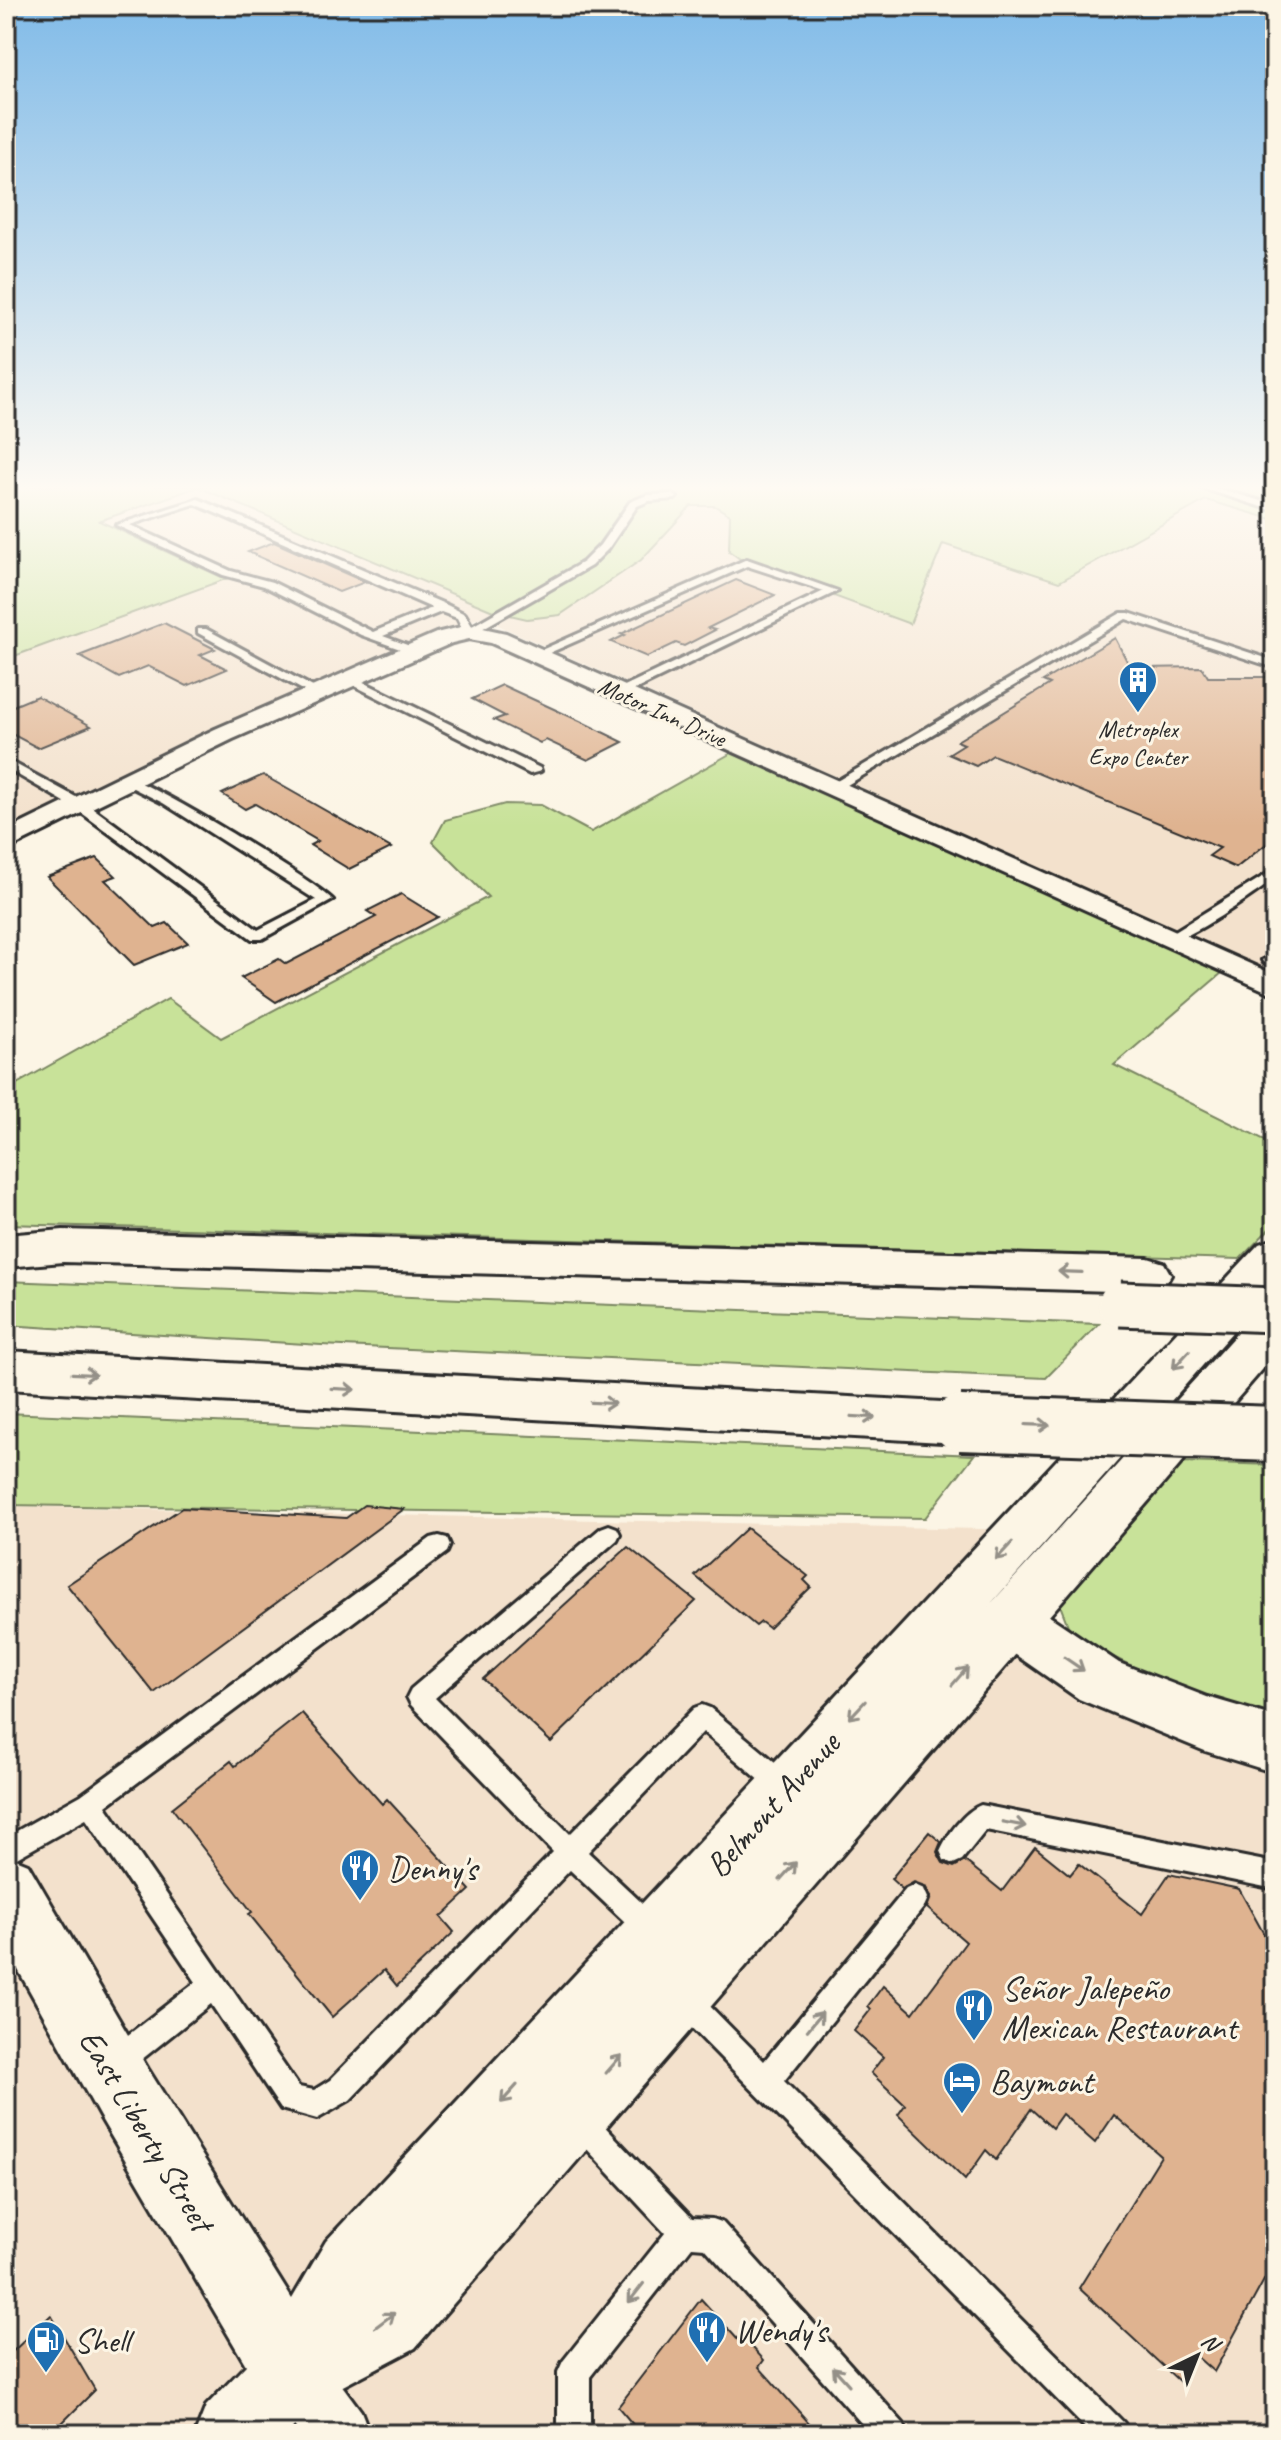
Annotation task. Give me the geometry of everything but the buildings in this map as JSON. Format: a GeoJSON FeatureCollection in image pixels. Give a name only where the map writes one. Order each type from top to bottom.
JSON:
{"type":"FeatureCollection","features":[{"type":"Feature","properties":{"kind":"main road"},"geometry":{"type":"LineString","coordinates":[[6,1251],[63,1246],[1134,1289],[1275,1310]]}},
{"type":"Feature","properties":{"kind":"main road","name":"Belmont Avenue"},"geometry":{"type":"LineString","coordinates":[[234,2434],[293,2371],[352,2267],[666,1963],[988,1606],[1180,1362],[1275,1255]]}},
{"type":"Feature","properties":{"kind":"main road"},"geometry":{"type":"LineString","coordinates":[[6,1263],[1134,1289],[1275,1280]]}},
{"type":"Feature","properties":{"kind":"main road","name":"Belmont Avenue"},"geometry":{"type":"LineString","coordinates":[[293,2371],[388,2321],[571,2112],[666,1963],[787,1786],[988,1606],[1275,1323]]}},
{"type":"Feature","properties":{"kind":"main road"},"geometry":{"type":"LineString","coordinates":[[6,1370],[960,1423],[1275,1434]]}},
{"type":"Feature","properties":{"kind":"main road"},"geometry":{"type":"LineString","coordinates":[[988,1606],[1099,1681],[1205,1724],[1275,1745]]}},
{"type":"Feature","properties":{"kind":"main road","name":"East Liberty Street"},"geometry":{"type":"LineString","coordinates":[[6,1886],[109,2067],[293,2371]]}},
{"type":"Feature","properties":{"kind":"street"},"geometry":{"type":"LineString","coordinates":[[6,842],[128,780],[318,693],[444,638],[469,632]]}},
{"type":"Feature","properties":{"kind":"street","name":"Motor Inn Drive"},"geometry":{"type":"LineString","coordinates":[[469,632],[498,638],[1169,939],[1273,969]]}},
{"type":"Feature","properties":{"kind":"street"},"geometry":{"type":"LineString","coordinates":[[293,2371],[338,2434]]}},
{"type":"Feature","properties":{"kind":"lane"},"geometry":{"type":"LineString","coordinates":[[300,600],[373,636],[414,651]]}},
{"type":"Feature","properties":{"kind":"lane"},"geometry":{"type":"LineString","coordinates":[[426,600],[465,619],[469,632],[525,600]]}},
{"type":"Feature","properties":{"kind":"lane"},"geometry":{"type":"LineString","coordinates":[[536,655],[661,600]]}},
{"type":"Feature","properties":{"kind":"lane"},"geometry":{"type":"LineString","coordinates":[[620,693],[814,600]]}},
{"type":"Feature","properties":{"kind":"lane"},"geometry":{"type":"LineString","coordinates":[[373,636],[443,607]]}},
{"type":"Feature","properties":{"kind":"lane"},"geometry":{"type":"LineString","coordinates":[[832,788],[1125,615],[1275,665]]}},
{"type":"Feature","properties":{"kind":"lane"},"geometry":{"type":"LineString","coordinates":[[202,631],[318,693]]}},
{"type":"Feature","properties":{"kind":"lane"},"geometry":{"type":"LineString","coordinates":[[349,679],[535,771]]}},
{"type":"Feature","properties":{"kind":"lane"},"geometry":{"type":"LineString","coordinates":[[6,763],[80,805],[257,936],[326,900],[168,800],[128,780]]}},
{"type":"Feature","properties":{"kind":"lane"},"geometry":{"type":"LineString","coordinates":[[1169,939],[1219,911],[1275,873]]}},
{"type":"Feature","properties":{"kind":"lane"},"geometry":{"type":"LineString","coordinates":[[609,1534],[419,1697],[570,1852],[765,2082],[1112,2434]]}},
{"type":"Feature","properties":{"kind":"lane"},"geometry":{"type":"LineString","coordinates":[[6,1851],[90,1803],[439,1545]]}},
{"type":"Feature","properties":{"kind":"lane"},"geometry":{"type":"LineString","coordinates":[[90,1803],[291,2099],[317,2105],[340,2090],[702,1716],[787,1786]]}},
{"type":"Feature","properties":{"kind":"lane"},"geometry":{"type":"LineString","coordinates":[[953,1851],[981,1817],[1275,1876]]}},
{"type":"Feature","properties":{"kind":"lane"},"geometry":{"type":"LineString","coordinates":[[765,2082],[915,1898]]}},
{"type":"Feature","properties":{"kind":"lane"},"geometry":{"type":"LineString","coordinates":[[109,2067],[214,1985]]}},
{"type":"Feature","properties":{"kind":"lane"},"geometry":{"type":"LineString","coordinates":[[571,2112],[685,2232],[712,2234],[892,2434]]}},
{"type":"Feature","properties":{"kind":"lane"},"geometry":{"type":"LineString","coordinates":[[574,2434],[574,2372],[685,2232]]}},
{"type":"Feature","properties":{"kind":"shaded area"},"geometry":{"type":"Polygon","coordinates":[[[168,600],[467,600],[493,611],[525,600],[853,600],[909,624],[919,600],[1275,600],[1275,973],[480,617],[172,747],[6,831],[6,659],[168,600]]]}},
{"type":"Feature","properties":{"kind":"shaded area"},"geometry":{"type":"Polygon","coordinates":[[[6,1506],[1023,1530],[968,1590],[1275,1745],[1275,2434],[6,2434],[6,1506]]]}},
{"type":"Feature","properties":{"kind":"green space"},"geometry":{"type":"Polygon","coordinates":[[[6,600],[169,600],[6,659],[6,600]]]}},
{"type":"Feature","properties":{"kind":"green space"},"geometry":{"type":"Polygon","coordinates":[[[467,600],[582,600],[560,615],[527,619],[493,611],[467,600]]]}},
{"type":"Feature","properties":{"kind":"green space"},"geometry":{"type":"Polygon","coordinates":[[[844,600],[920,600],[910,624],[844,600]]]}},
{"type":"Feature","properties":{"kind":"green space"},"geometry":{"type":"Polygon","coordinates":[[[735,751],[1223,972],[1114,1065],[1275,1145],[1275,1223],[1240,1259],[6,1224],[6,1090],[168,999],[221,1038],[488,897],[433,842],[445,820],[505,804],[541,805],[591,832],[735,751]]]}},
{"type":"Feature","properties":{"kind":"green space"},"geometry":{"type":"Polygon","coordinates":[[[6,1281],[1099,1324],[1046,1378],[321,1345],[6,1325],[6,1281]]]}},
{"type":"Feature","properties":{"kind":"green space"},"geometry":{"type":"Polygon","coordinates":[[[6,1413],[974,1455],[925,1518],[6,1505],[6,1413]]]}},
{"type":"Feature","properties":{"kind":"green space"},"geometry":{"type":"Polygon","coordinates":[[[1183,1462],[1275,1465],[1275,1721],[1164,1682],[1095,1648],[1070,1631],[1060,1605],[1183,1462]]]}},
{"type":"Feature","properties":{"kind":"place","name":"Metroplex Expo Center"},"geometry":{"type":"Point","coordinates":[1138,714]}},
{"type":"Feature","properties":{"kind":"place","name":"Denny's"},"geometry":{"type":"Point","coordinates":[360,1902]}},
{"type":"Feature","properties":{"kind":"place","name":"Señor Jalepeño Mexican Restaurant"},"geometry":{"type":"Point","coordinates":[974,2042]}},
{"type":"Feature","properties":{"kind":"place","name":"Baymont"},"geometry":{"type":"Point","coordinates":[962,2115]}},
{"type":"Feature","properties":{"kind":"place","name":"Wendy's"},"geometry":{"type":"Point","coordinates":[707,2364]}},
{"type":"Feature","properties":{"kind":"place","name":"Shell"},"geometry":{"type":"Point","coordinates":[46,2374]}}]}
